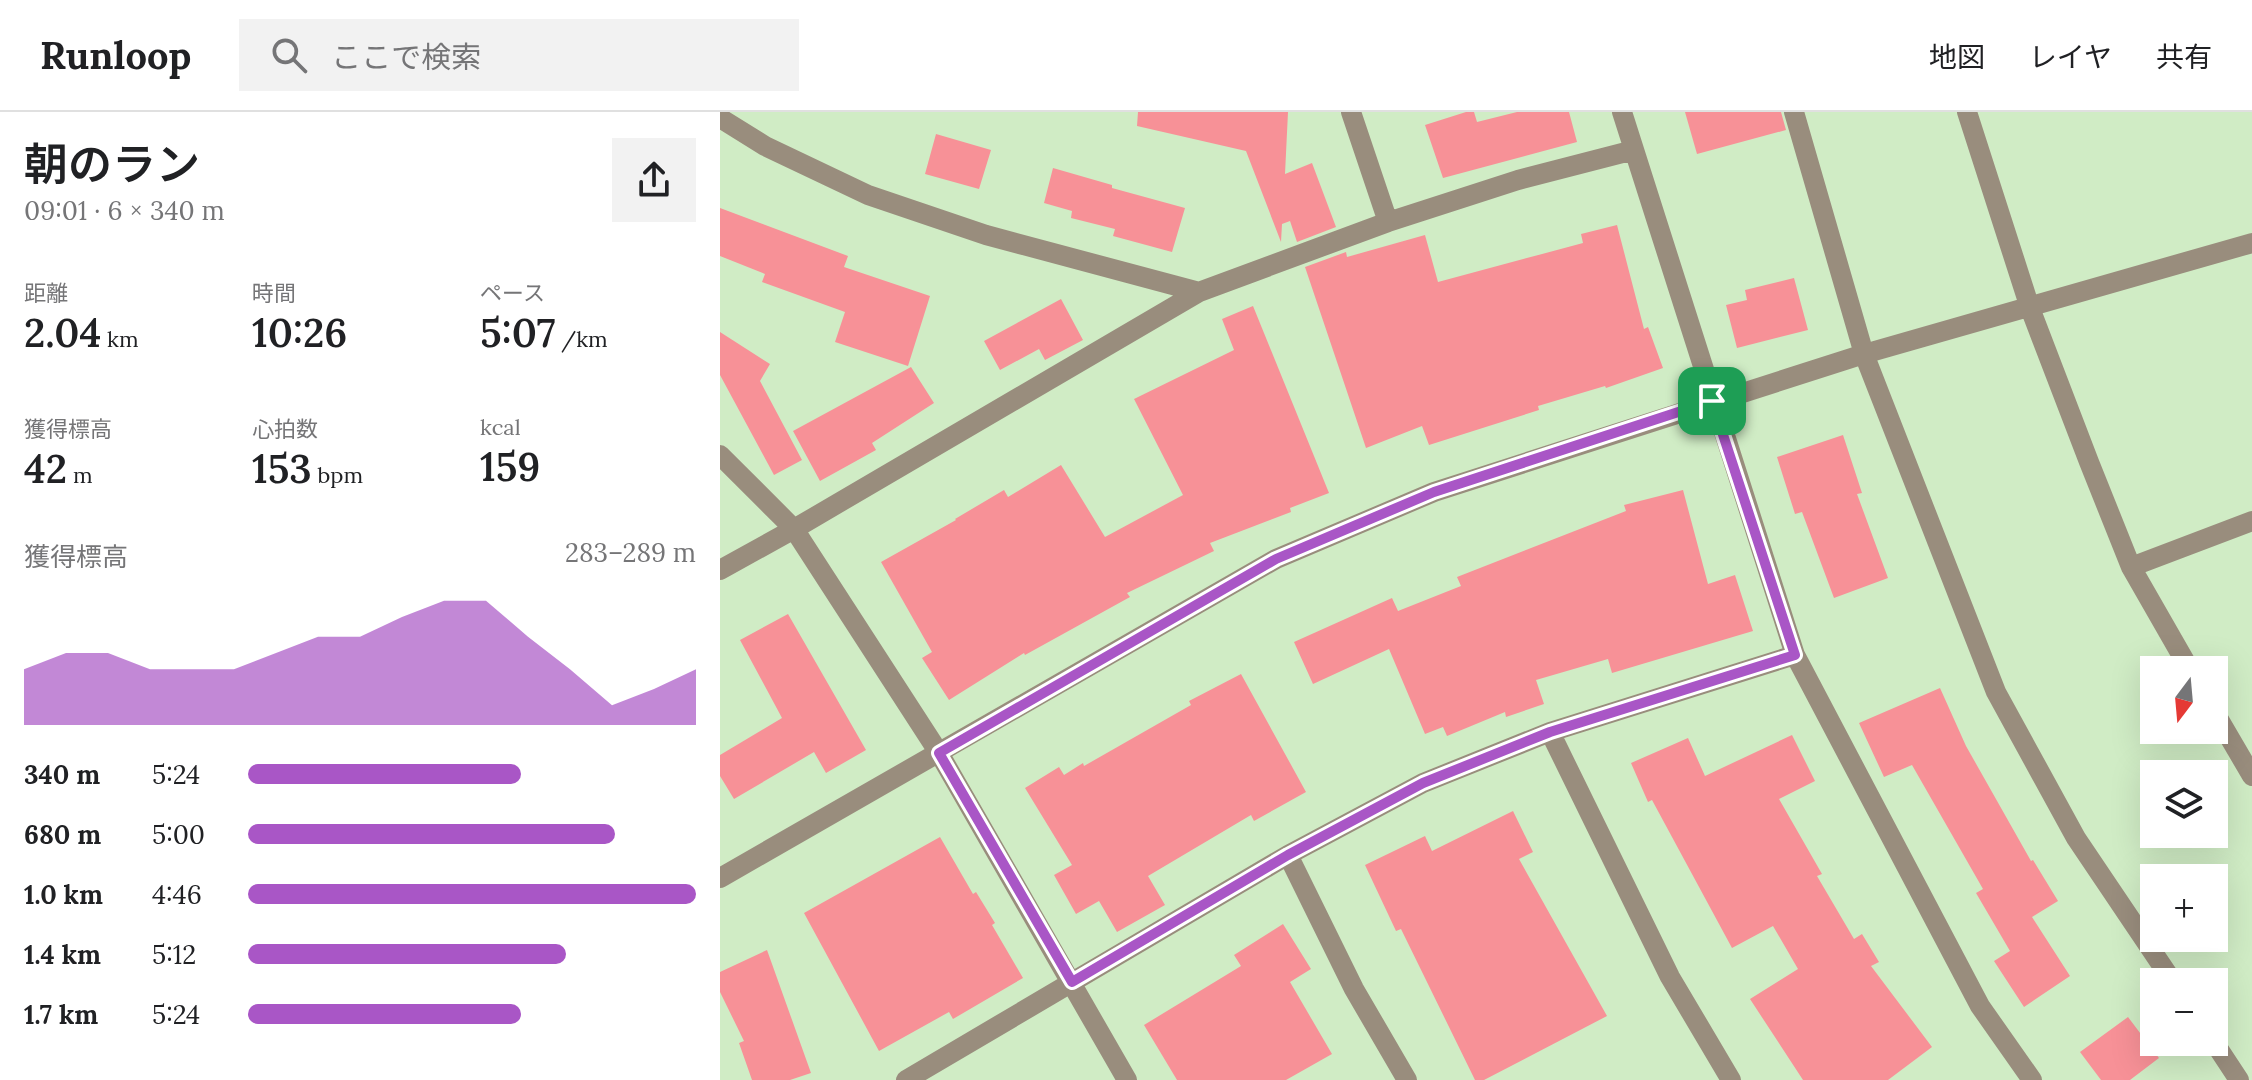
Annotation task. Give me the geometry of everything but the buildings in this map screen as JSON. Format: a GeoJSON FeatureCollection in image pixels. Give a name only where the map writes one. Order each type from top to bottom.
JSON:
{"type":"FeatureCollection","features":[{"type":"Feature","properties":{"kind":"street"},"geometry":{"type":"LineString","coordinates":[[1351,112],[1388,222]]}},
{"type":"Feature","properties":{"kind":"street"},"geometry":{"type":"LineString","coordinates":[[1622,112],[1795,655],[1980,1006],[2032,1080]]}},
{"type":"Feature","properties":{"kind":"street"},"geometry":{"type":"LineString","coordinates":[[1794,112],[1864,354],[1996,692],[2076,838],[2164,968]]}},
{"type":"Feature","properties":{"kind":"street"},"geometry":{"type":"LineString","coordinates":[[1967,112],[2030,308],[2131,567],[2182,656]]}},
{"type":"Feature","properties":{"kind":"street"},"geometry":{"type":"LineString","coordinates":[[720,118],[765,146],[868,195],[986,235],[1199,292]]}},
{"type":"Feature","properties":{"kind":"street"},"geometry":{"type":"LineString","coordinates":[[720,570],[1199,292],[1388,222],[1518,180],[1634,150]]}},
{"type":"Feature","properties":{"kind":"street"},"geometry":{"type":"LineString","coordinates":[[720,878],[1276,559],[1434,492],[1864,354],[2252,243]]}},
{"type":"Feature","properties":{"kind":"street"},"geometry":{"type":"LineString","coordinates":[[720,455],[794,529],[939,753],[1127,1080]]}},
{"type":"Feature","properties":{"kind":"street"},"geometry":{"type":"LineString","coordinates":[[2131,567],[2252,521]]}},
{"type":"Feature","properties":{"kind":"street"},"geometry":{"type":"LineString","coordinates":[[906,1080],[1288,855],[1423,783],[1550,732],[1795,655]]}},
{"type":"Feature","properties":{"kind":"street"},"geometry":{"type":"LineString","coordinates":[[1550,732],[1670,977],[1731,1080]]}},
{"type":"Feature","properties":{"kind":"street"},"geometry":{"type":"LineString","coordinates":[[2228,735],[2252,776]]}},
{"type":"Feature","properties":{"kind":"street"},"geometry":{"type":"LineString","coordinates":[[1288,855],[1354,989],[1407,1080]]}},
{"type":"Feature","properties":{"kind":"street"},"geometry":{"type":"LineString","coordinates":[[2223,1056],[2239,1080]]}},
{"type":"Feature","properties":{"kind":"route"},"geometry":{"type":"LineString","coordinates":[[1712,401],[1795,655],[1550,732],[1423,783],[1288,855],[1072,982],[939,753],[1276,559],[1434,492],[1712,401]]}}]}
